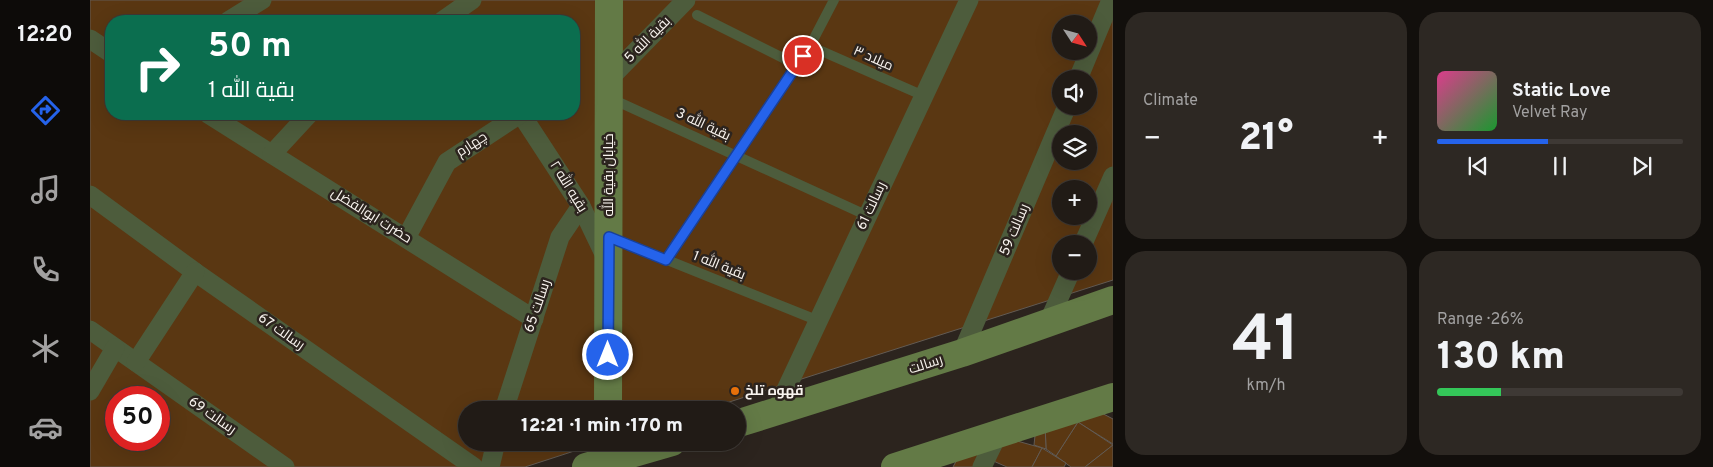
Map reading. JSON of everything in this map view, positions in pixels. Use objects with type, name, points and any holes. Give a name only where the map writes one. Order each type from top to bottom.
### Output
[{"type":"main road","name":"خیابان بقیة الله","points":[[608,401],[610,0]]},
{"type":"main road","name":"رسالت","points":[[746,421],[962,353],[1113,300]]},
{"type":"main road","points":[[895,467],[1113,397]]},
{"type":"main road","points":[[601,457],[629,451]]},
{"type":"street","points":[[238,15],[262,0]]},
{"type":"street","name":"بقیة الله 5","points":[[609,88],[686,0]]},
{"type":"street","name":"رسالت 61","points":[[775,413],[969,0]]},
{"type":"street","points":[[1082,70],[1112,0]]},
{"type":"street","points":[[452,15],[465,7]]},
{"type":"street","points":[[90,39],[105,49]]},
{"type":"street","name":"رسالت 59","points":[[962,353],[1063,115]]},
{"type":"street","name":"حضرت ابوالفضل","points":[[218,120],[534,319]]},
{"type":"street","points":[[272,154],[303,120]]},
{"type":"street","name":"چهارم","points":[[406,238],[447,162],[512,120]]},
{"type":"street","name":"بقیه الله ۲","points":[[525,120],[581,206],[608,264]]},
{"type":"street","points":[[1087,235],[1113,176]]},
{"type":"street","name":"رسالت 67","points":[[90,195],[195,272],[474,467]]},
{"type":"street","name":"رسالت 65","points":[[507,401],[560,237],[581,206]]},
{"type":"street","points":[[136,362],[195,272]]},
{"type":"street","points":[[1048,323],[1067,280]]},
{"type":"street","name":"رسالت 69","points":[[90,330],[285,467]]},
{"type":"street","points":[[90,391],[115,348]]},
{"type":"street","points":[[982,467],[998,434]]},
{"type":"street","points":[[490,467],[494,451]]},
{"type":"lane","points":[[666,260],[810,46],[834,0]]},
{"type":"lane","points":[[697,16],[797,65]]},
{"type":"lane","name":"میلاد ۳","points":[[810,46],[924,96]]},
{"type":"lane","name":"بقیة الله 3","points":[[609,88],[736,155],[868,216]]},
{"type":"lane","name":"بقیة الله 1","points":[[609,237],[819,321]]},
{"type":"building","points":[[90,0],[1113,0],[1113,280],[732,401],[458,401],[458,451],[574,451],[525,467],[90,467]]},
{"type":"building","points":[[1092,408],[1113,419],[1113,444],[1068,416]]},
{"type":"building","points":[[1078,422],[1113,445],[1085,467],[1071,467],[1056,456]]},
{"type":"building","points":[[1078,422],[1056,456],[1046,449],[1045,423]]},
{"type":"building","points":[[1045,423],[1046,449],[1034,445],[1036,426]]},
{"type":"building","points":[[1003,437],[1042,448],[1032,467],[1007,467],[982,456]]},
{"type":"building","points":[[989,441],[977,467],[953,467],[962,450]]},
{"type":"building","points":[[1113,445],[1113,467],[1085,467]]},
{"type":"building","points":[[1042,448],[1066,463],[1064,467],[1032,467]]},
{"type":"place","name":"قهوه تلخ","points":[[735,391]]},
{"type":"route","points":[[608,355],[609,237],[666,260],[803,56]]}]
